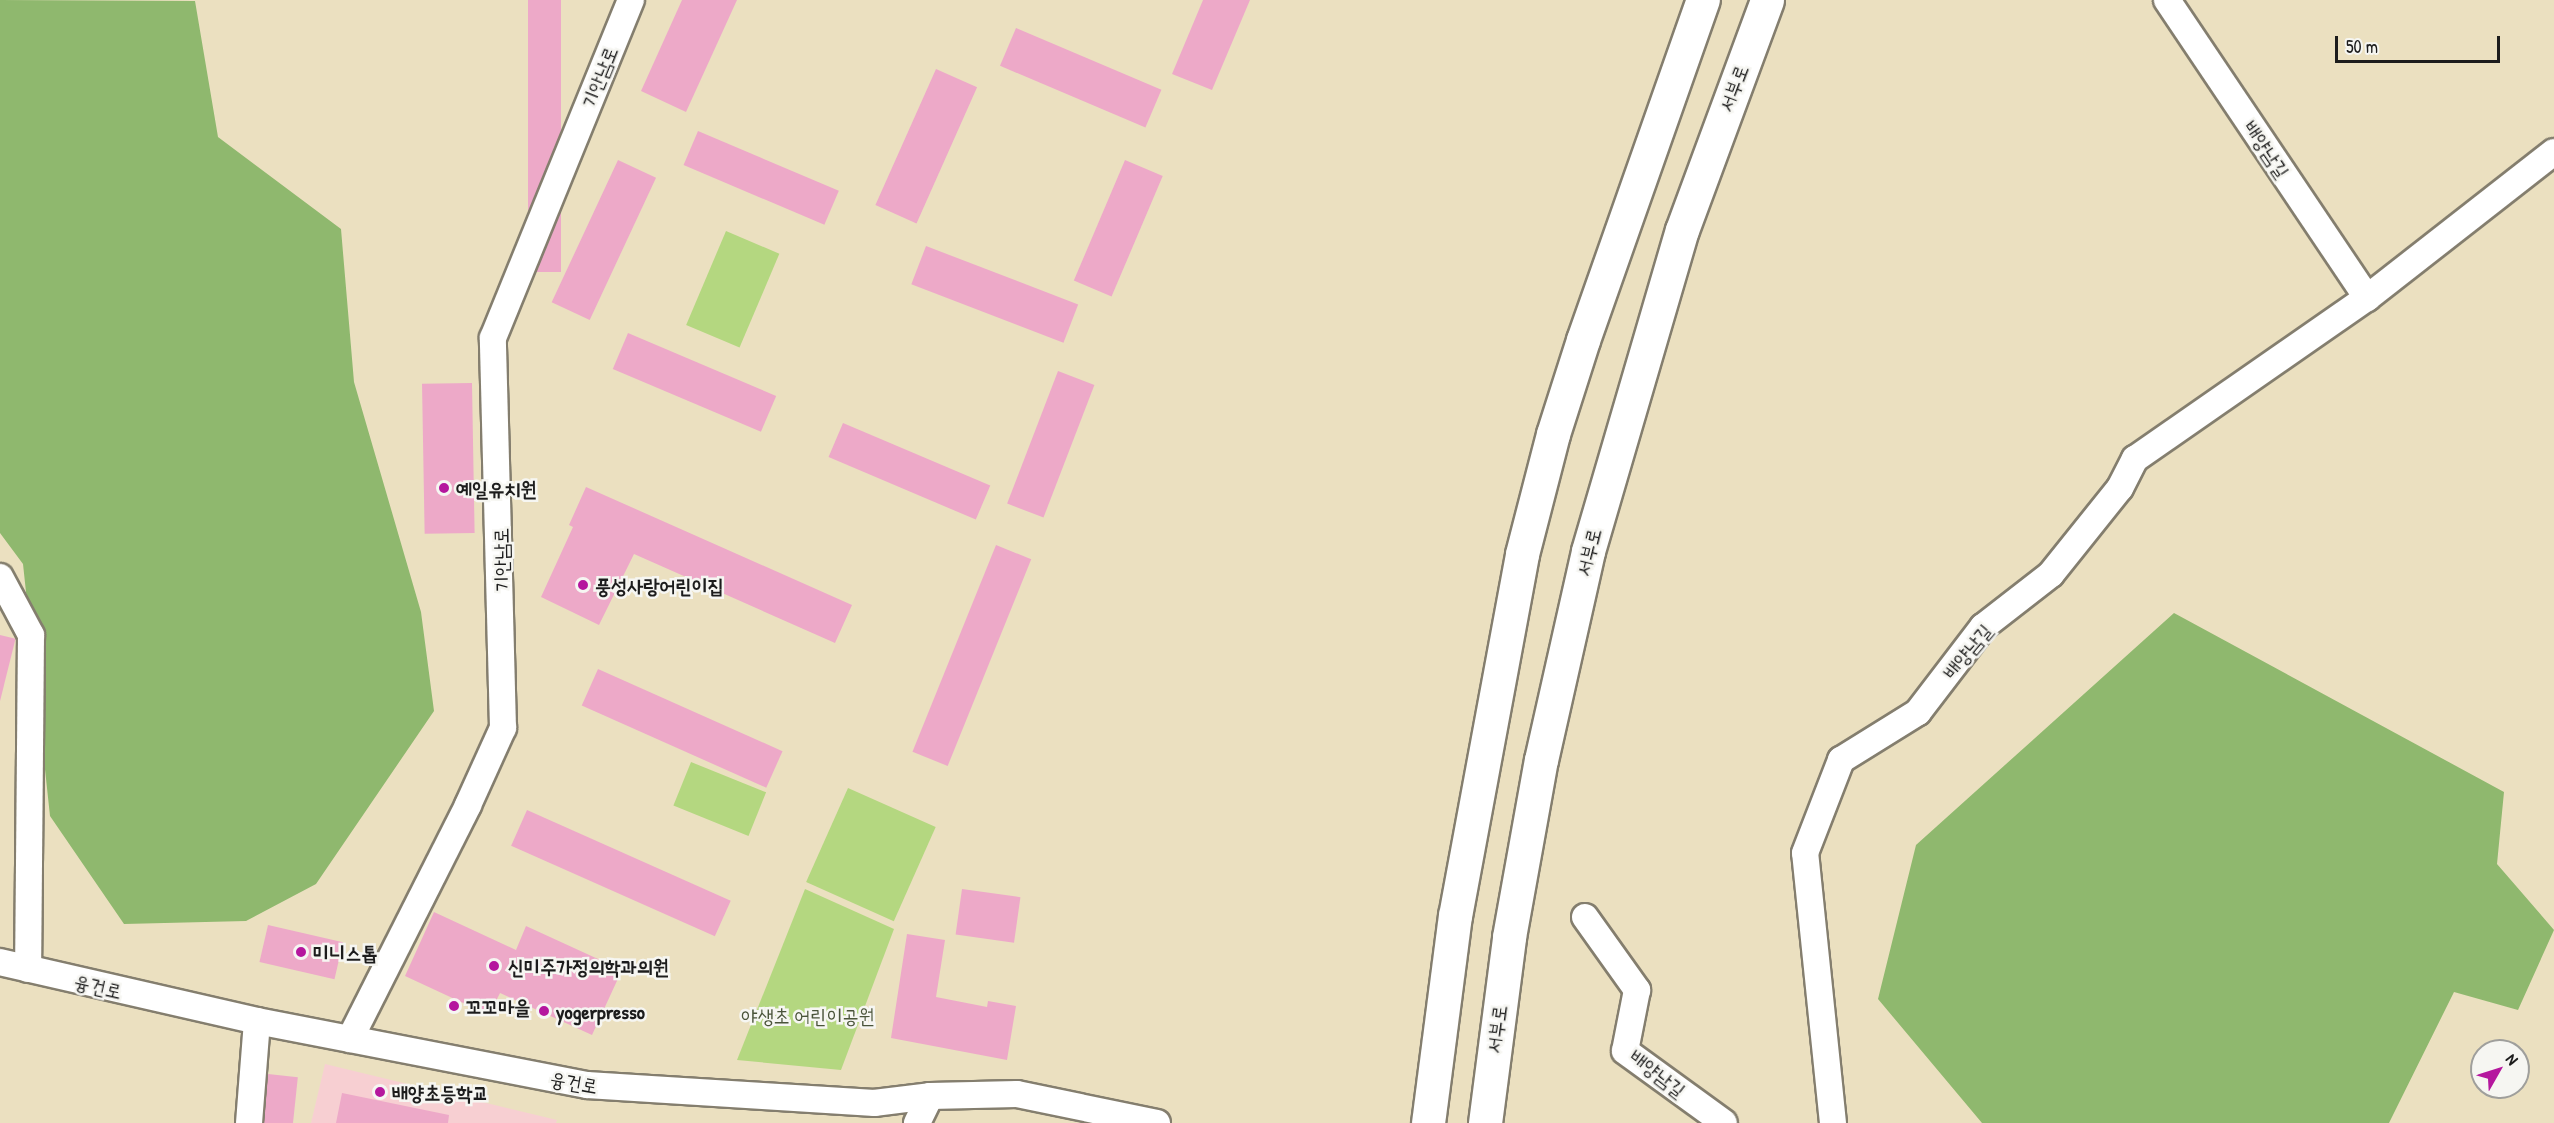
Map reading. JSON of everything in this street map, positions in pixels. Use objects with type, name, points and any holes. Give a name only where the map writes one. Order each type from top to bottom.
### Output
[{"type":"main road","points":[[1428,1123],[1455,916],[1522,554],[1580,350],[1703,0]]},
{"type":"main road","name":"서부로","points":[[1485,1123],[1509,937],[1541,760],[1588,551],[1646,342],[1682,230],[1767,0]]},
{"type":"street","name":"기안남로","points":[[350,1039],[468,806],[503,728],[500,484],[493,338],[631,0]]},
{"type":"street","name":"배양남길","points":[[2167,0],[2367,298]]},
{"type":"street","name":"배양남길","points":[[1833,1123],[1805,853],[1841,760],[1918,712],[1983,627],[2051,574],[2120,488],[2135,459],[2367,298],[2554,152]]},
{"type":"street","points":[[0,577],[31,635],[28,969]]},
{"type":"street","name":"배양남길","points":[[1585,917],[1637,990],[1625,1051],[1724,1123]]},
{"type":"street","name":"융건로","points":[[0,962],[257,1021],[597,1086],[874,1103],[930,1096],[1017,1094],[1156,1123]]},
{"type":"street","points":[[249,1123],[257,1021]]},
{"type":"street","points":[[917,1123],[930,1096]]},
{"type":"shaded area","name":"배양초등학교","points":[[325,1064],[557,1120],[556,1123],[311,1123]]},
{"type":"green space","points":[[0,0],[195,1],[218,137],[341,229],[354,382],[421,612],[434,711],[316,884],[246,921],[124,924],[50,816],[23,564],[0,533]]},
{"type":"green space","points":[[726,231],[779,254],[740,348],[686,325]]},
{"type":"green space","points":[[2174,613],[2504,792],[2497,864],[2554,930],[2518,1010],[2454,992],[2389,1123],[1982,1123],[1878,999],[1916,845]]},
{"type":"green space","points":[[691,762],[766,792],[748,836],[673,806]]},
{"type":"green space","points":[[848,788],[936,827],[894,921],[806,882]]},
{"type":"green space","name":"야생초 어린이공원","points":[[805,889],[894,929],[841,1070],[737,1060]]},
{"type":"building","points":[[528,0],[561,0],[561,272],[528,272]]},
{"type":"building","points":[[682,0],[737,0],[686,112],[641,91]]},
{"type":"building","points":[[1203,0],[1250,0],[1212,90],[1172,74]]},
{"type":"building","points":[[1016,28],[1161,90],[1145,127],[1000,66]]},
{"type":"building","points":[[936,69],[977,87],[917,223],[875,205]]},
{"type":"building","points":[[698,131],[839,191],[824,225],[684,165]]},
{"type":"building","points":[[618,160],[656,178],[590,320],[552,302]]},
{"type":"building","points":[[1125,160],[1163,176],[1112,297],[1074,281]]},
{"type":"building","points":[[926,246],[1078,304],[1063,343],[911,284]]},
{"type":"building","points":[[628,333],[776,396],[761,432],[613,369]]},
{"type":"building","points":[[1058,371],[1094,385],[1044,518],[1007,504]]},
{"type":"building","points":[[472,383],[475,533],[425,534],[422,384]]},
{"type":"building","points":[[843,423],[990,486],[976,520],[829,457]]},
{"type":"building","points":[[586,487],[852,605],[835,643],[634,554],[599,625],[541,597],[573,527],[569,525]]},
{"type":"building","points":[[996,545],[1031,559],[948,766],[912,752]]},
{"type":"building","points":[[0,635],[16,639],[0,701]]},
{"type":"building","points":[[598,669],[783,751],[766,788],[582,706]]},
{"type":"building","points":[[527,810],[731,901],[715,936],[511,846]]},
{"type":"building","points":[[962,889],[1020,897],[1014,943],[956,935]]},
{"type":"building","points":[[434,912],[516,950],[526,926],[622,970],[592,1035],[500,993],[489,1015],[405,976]]},
{"type":"building","name":"미니스톱","points":[[268,925],[343,942],[334,979],[259,962]]},
{"type":"building","points":[[907,934],[945,940],[936,997],[987,1007],[988,1001],[1016,1006],[1007,1060],[891,1038]]},
{"type":"building","points":[[268,1074],[298,1077],[293,1123],[263,1123]]},
{"type":"building","name":"배양초등학교","points":[[342,1093],[449,1115],[448,1123],[336,1123]]},
{"type":"place","name":"예일유치원","points":[[444,488]]},
{"type":"place","name":"풍성사랑어린이집","points":[[583,585]]},
{"type":"place","name":"미니스톱","points":[[301,952]]},
{"type":"place","name":"신미주가정의학과의원","points":[[494,966]]},
{"type":"place","name":"꼬꼬마을","points":[[454,1006]]},
{"type":"place","name":"yogerpresso","points":[[544,1011]]},
{"type":"place","name":"배양초등학교","points":[[380,1092]]}]
